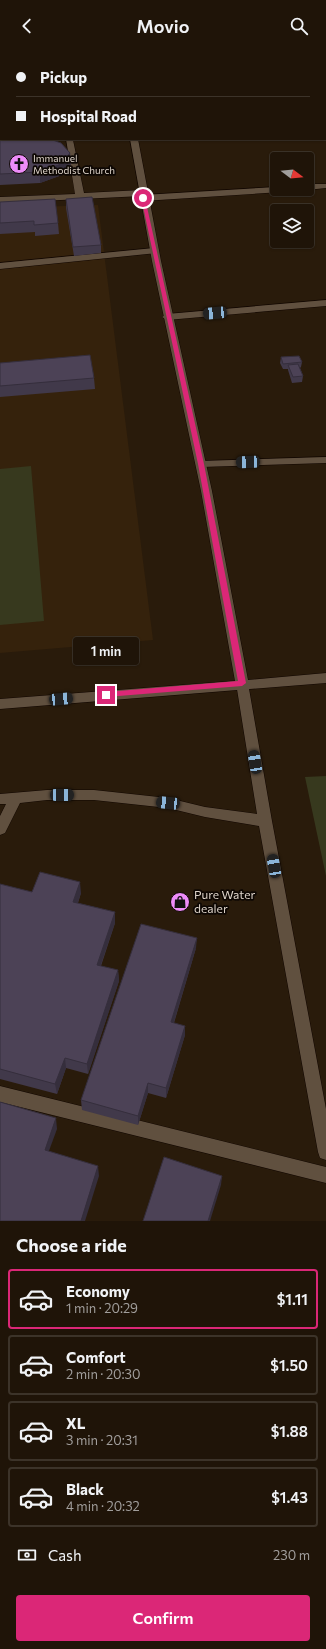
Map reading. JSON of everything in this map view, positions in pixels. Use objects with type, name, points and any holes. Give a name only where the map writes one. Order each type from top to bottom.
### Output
[{"type":"street","points":[[69,140],[80,196]]},
{"type":"street","points":[[134,140],[142,196],[167,317],[201,464],[326,1152]]},
{"type":"street","points":[[314,187],[326,186]]},
{"type":"street","points":[[0,200],[80,196],[142,196],[270,190]]},
{"type":"street","points":[[0,266],[154,252]]},
{"type":"street","points":[[167,317],[326,303]]},
{"type":"street","points":[[201,464],[326,460]]},
{"type":"street","points":[[0,704],[242,683],[326,678]]},
{"type":"street","points":[[0,799],[94,795],[168,803],[205,812],[265,821]]},
{"type":"street","points":[[0,829],[16,798]]},
{"type":"street","points":[[0,1094],[326,1174]]},
{"type":"shaded area","points":[[98,205],[153,640],[0,653],[0,208]]},
{"type":"green space","points":[[31,466],[44,621],[0,625],[0,469]]},
{"type":"green space","points":[[326,776],[326,876],[305,777]]},
{"type":"building","points":[[0,140],[53,140],[61,143],[70,153],[61,164],[40,172],[0,174]]},
{"type":"building","points":[[92,197],[101,245],[73,247],[66,199]]},
{"type":"building","points":[[55,199],[58,223],[34,225],[34,221],[0,223],[0,202]]},
{"type":"building","points":[[90,355],[94,378],[0,386],[0,363]]},
{"type":"building","points":[[299,356],[302,362],[283,364],[281,357]]},
{"type":"building","points":[[298,364],[303,376],[293,377],[288,365]]},
{"type":"building","points":[[40,872],[80,882],[73,902],[115,912],[97,965],[118,970],[87,1064],[65,1058],[55,1084],[0,1069],[0,884],[32,892]]},
{"type":"building","points":[[141,924],[197,938],[171,1022],[185,1026],[166,1088],[148,1083],[138,1116],[81,1100]]},
{"type":"building","points":[[0,1102],[56,1118],[45,1150],[98,1166],[81,1221],[0,1221]]},
{"type":"building","points":[[164,1157],[222,1176],[208,1221],[143,1221]]},
{"type":"place","name":"Immanuel Methodist Church","points":[[19,164]]},
{"type":"place","name":"Pure Water dealer","points":[[180,902]]},
{"type":"route","points":[[106,695],[242,683],[201,464],[167,317],[143,198]]}]
